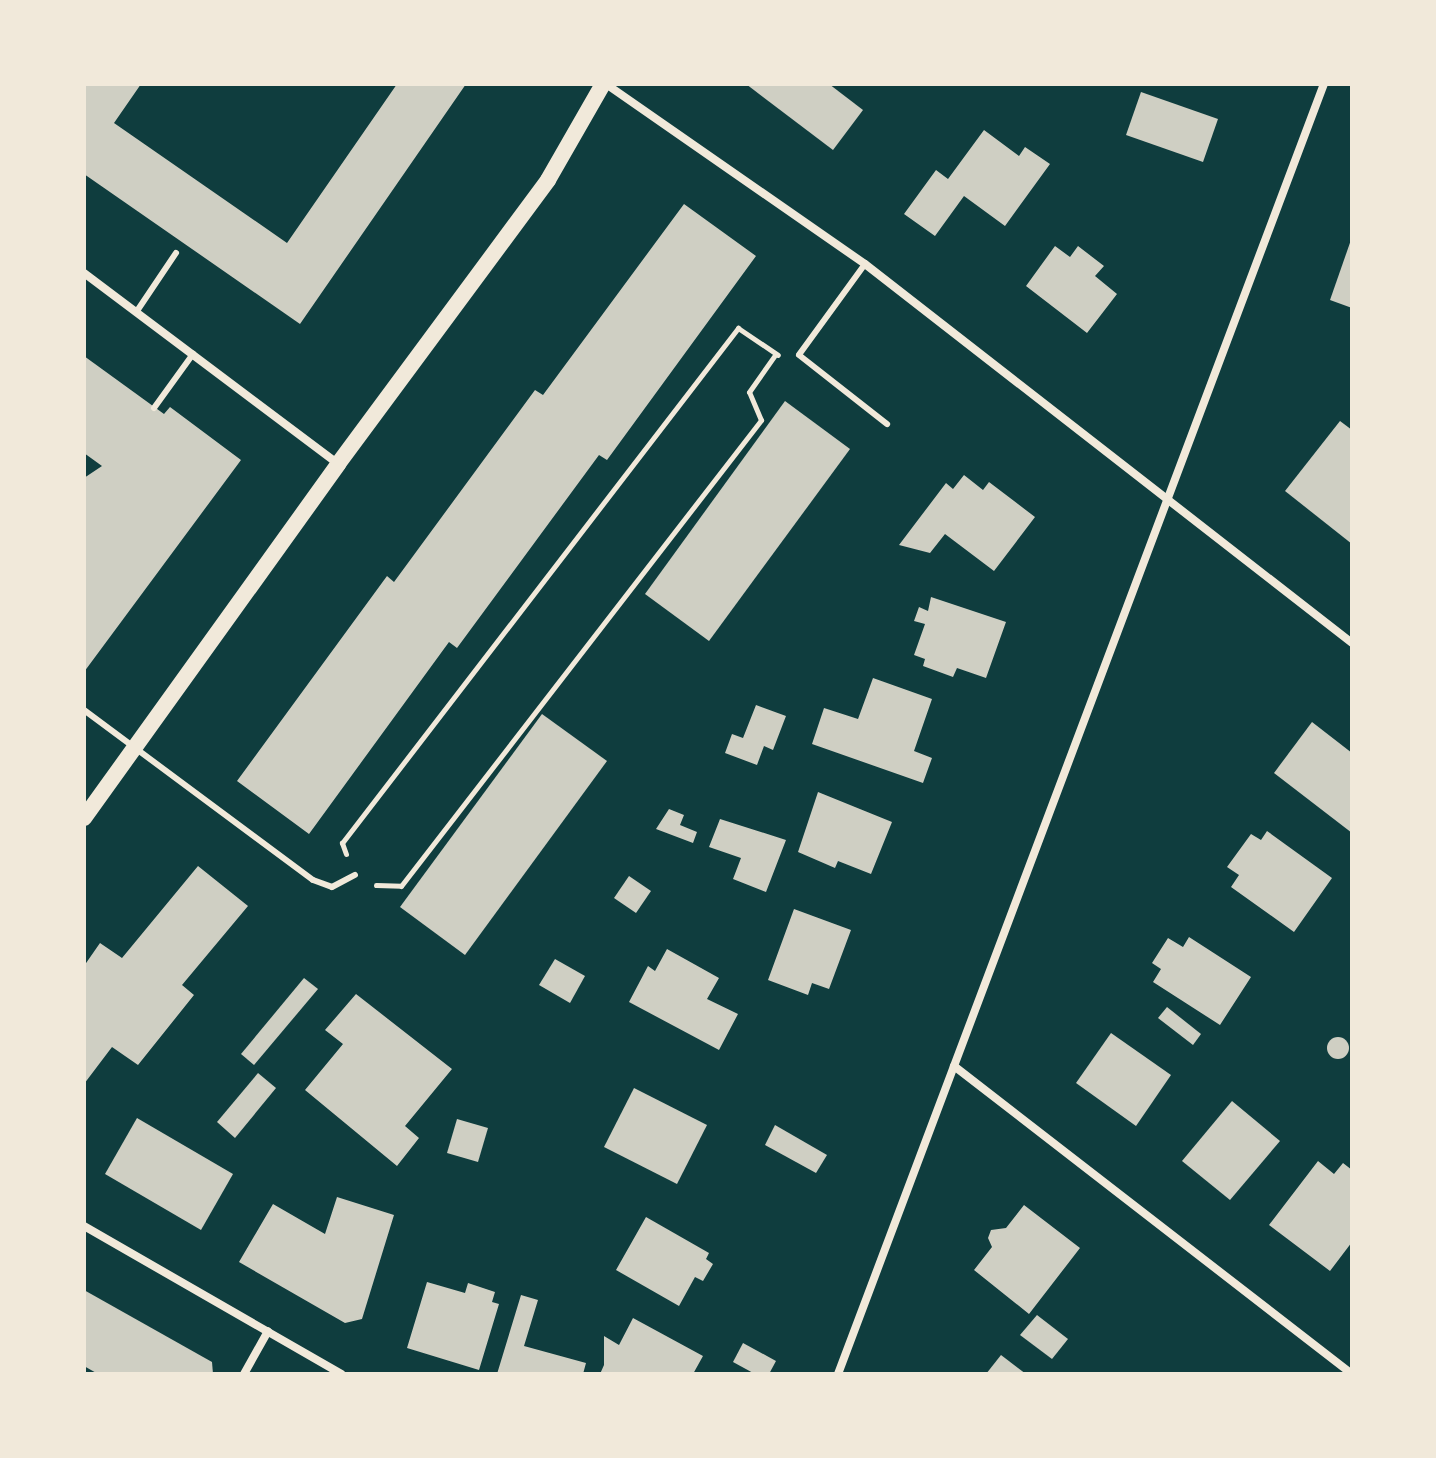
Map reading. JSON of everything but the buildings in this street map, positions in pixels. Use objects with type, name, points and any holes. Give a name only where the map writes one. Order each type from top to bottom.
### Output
[{"type":"main road","points":[[84,818],[338,464],[548,180],[605,84]]},
{"type":"street","points":[[605,84],[865,264],[1352,643]]},
{"type":"street","points":[[838,1374],[1324,84]]},
{"type":"street","points":[[84,273],[338,464]]},
{"type":"street","points":[[954,1066],[1352,1374]]},
{"type":"street","points":[[84,1226],[341,1374]]},
{"type":"street","points":[[244,1374],[268,1331]]},
{"type":"lane","points":[[137,311],[176,253]]},
{"type":"lane","points":[[865,264],[799,355],[887,424]]},
{"type":"lane","points":[[154,408],[193,354]]},
{"type":"lane","points":[[84,710],[313,880],[332,887],[355,875]]},
{"type":"path","points":[[776,355],[749,392],[761,420],[401,886],[373,885],[355,875],[342,843],[738,328],[776,355],[799,355]]}]
